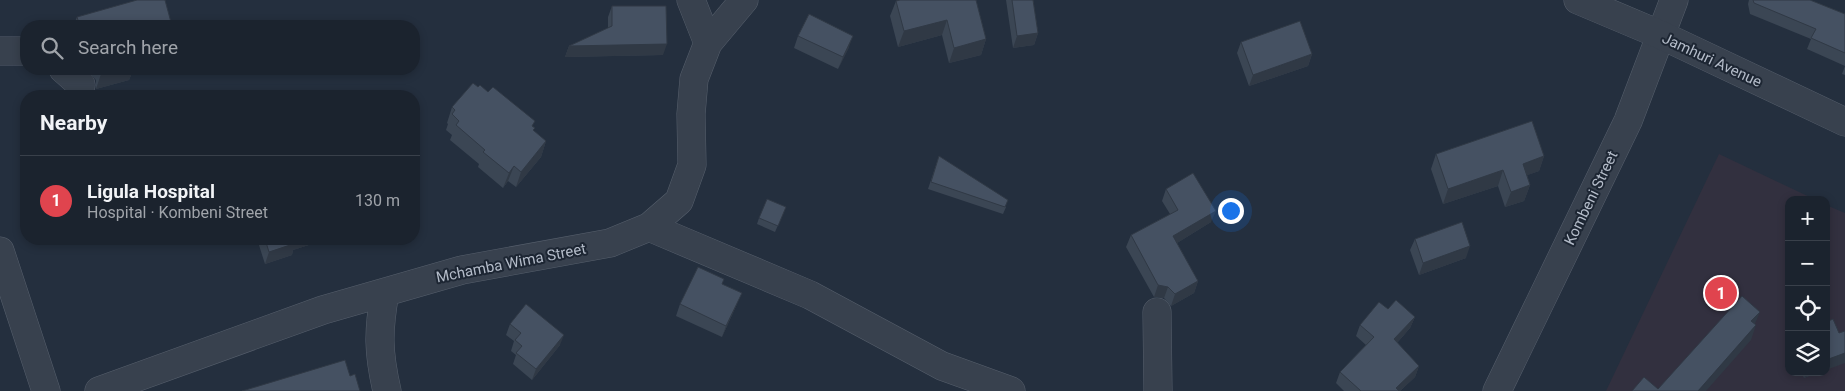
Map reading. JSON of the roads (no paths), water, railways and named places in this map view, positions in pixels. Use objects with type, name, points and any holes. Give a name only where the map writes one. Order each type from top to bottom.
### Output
[{"type":"street","points":[[691,0],[708,43]]},
{"type":"street","name":"Mchamba Wima Street","points":[[99,391],[323,310],[462,270],[610,243],[648,227],[679,201],[692,165],[691,114],[694,79],[708,43],[744,0]]},
{"type":"street","name":"Jamhuri Avenue","points":[[1578,0],[1661,35],[1845,122]]},
{"type":"street","name":"Kombeni Street","points":[[1497,391],[1628,121],[1674,0]]},
{"type":"street","points":[[0,51],[20,51]]},
{"type":"street","points":[[648,227],[810,295],[942,366],[1011,391]]},
{"type":"street","points":[[0,251],[46,391]]},
{"type":"street","points":[[385,292],[379,327],[380,357],[387,391]]},
{"type":"street","points":[[1157,312],[1158,391]]},
{"type":"place","name":"Ligula Hospital","points":[[1721,293]]}]
